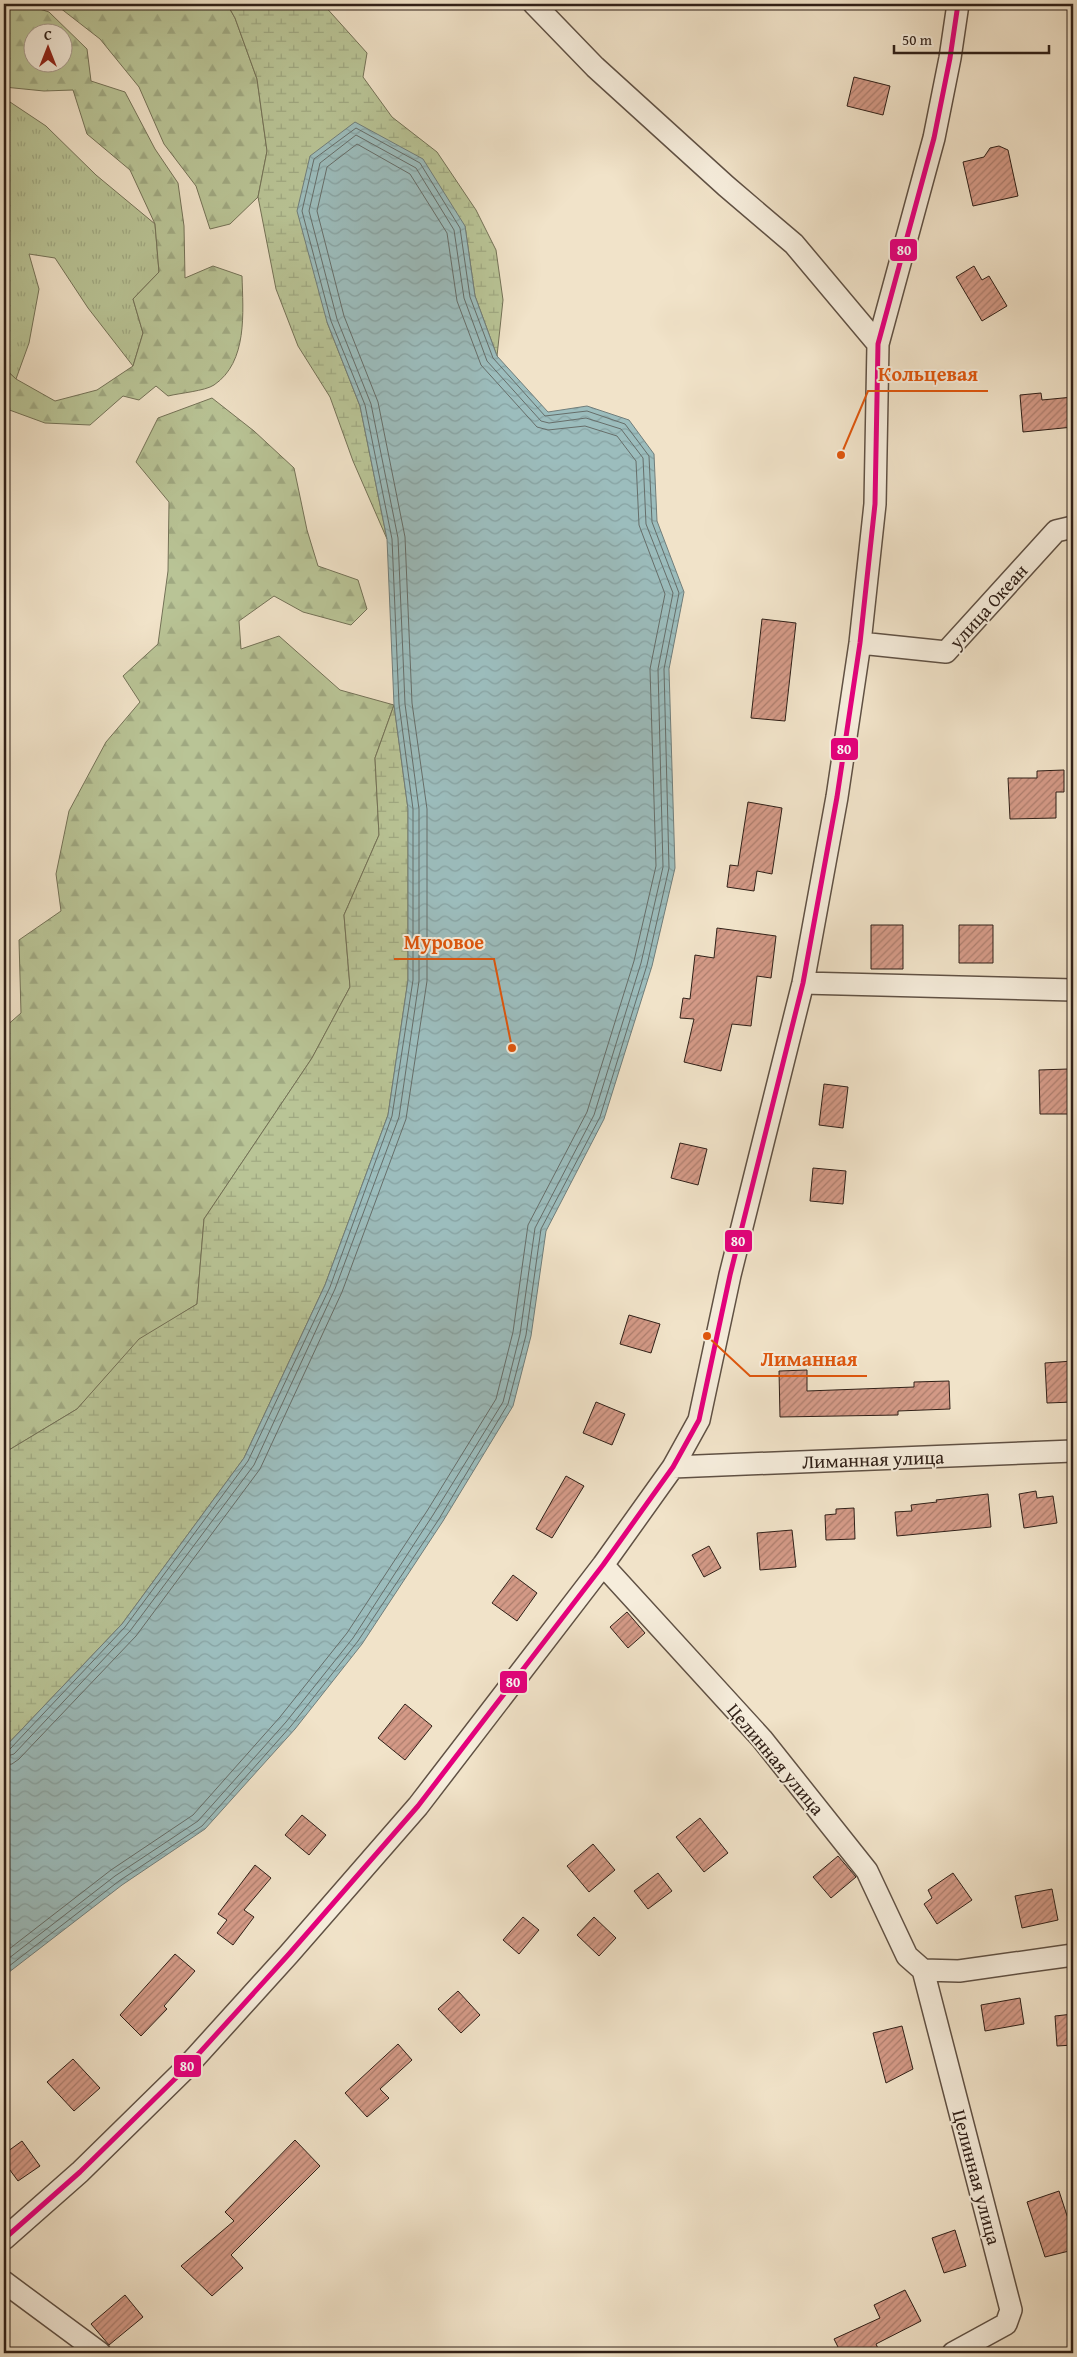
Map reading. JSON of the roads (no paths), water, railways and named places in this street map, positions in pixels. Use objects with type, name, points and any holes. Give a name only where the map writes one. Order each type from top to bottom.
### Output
[{"type":"street","points":[[534,4],[595,68],[726,186],[794,244],[878,344]]},
{"type":"street","points":[[4,2239],[80,2172],[176,2077],[289,1954],[418,1806],[603,1565],[673,1467],[699,1420],[730,1275],[802,983],[836,798],[860,643],[875,504],[878,344],[934,138],[950,58],[958,4]]},
{"type":"street","name":"улица Океан","points":[[860,643],[946,652],[1056,531],[1073,527]]},
{"type":"street","points":[[802,983],[1073,990]]},
{"type":"street","name":"Лиманная улица","points":[[673,1467],[1073,1451]]},
{"type":"street","name":"Целинная улица","points":[[603,1565],[762,1739],[867,1871],[907,1956],[923,1970],[1011,2310],[1006,2324],[952,2353]]},
{"type":"street","points":[[923,1970],[959,1971],[1073,1955]]},
{"type":"street","points":[[4,2282],[100,2353]]},
{"type":"water","points":[[355,122],[423,159],[465,226],[475,296],[497,356],[548,412],[587,406],[629,420],[654,454],[657,521],[684,592],[669,669],[675,868],[652,966],[604,1119],[546,1231],[531,1336],[513,1406],[443,1521],[362,1644],[295,1729],[205,1829],[122,1885],[4,1976],[4,1748],[122,1624],[244,1458],[325,1285],[388,1115],[408,980],[408,809],[394,705],[387,539],[360,406],[327,322],[297,211],[310,156]]},
{"type":"place","name":"Кольцевая","points":[[841,455]]},
{"type":"place","name":"Муровое","points":[[512,1048]]},
{"type":"place","name":"Лиманная","points":[[707,1336]]}]
